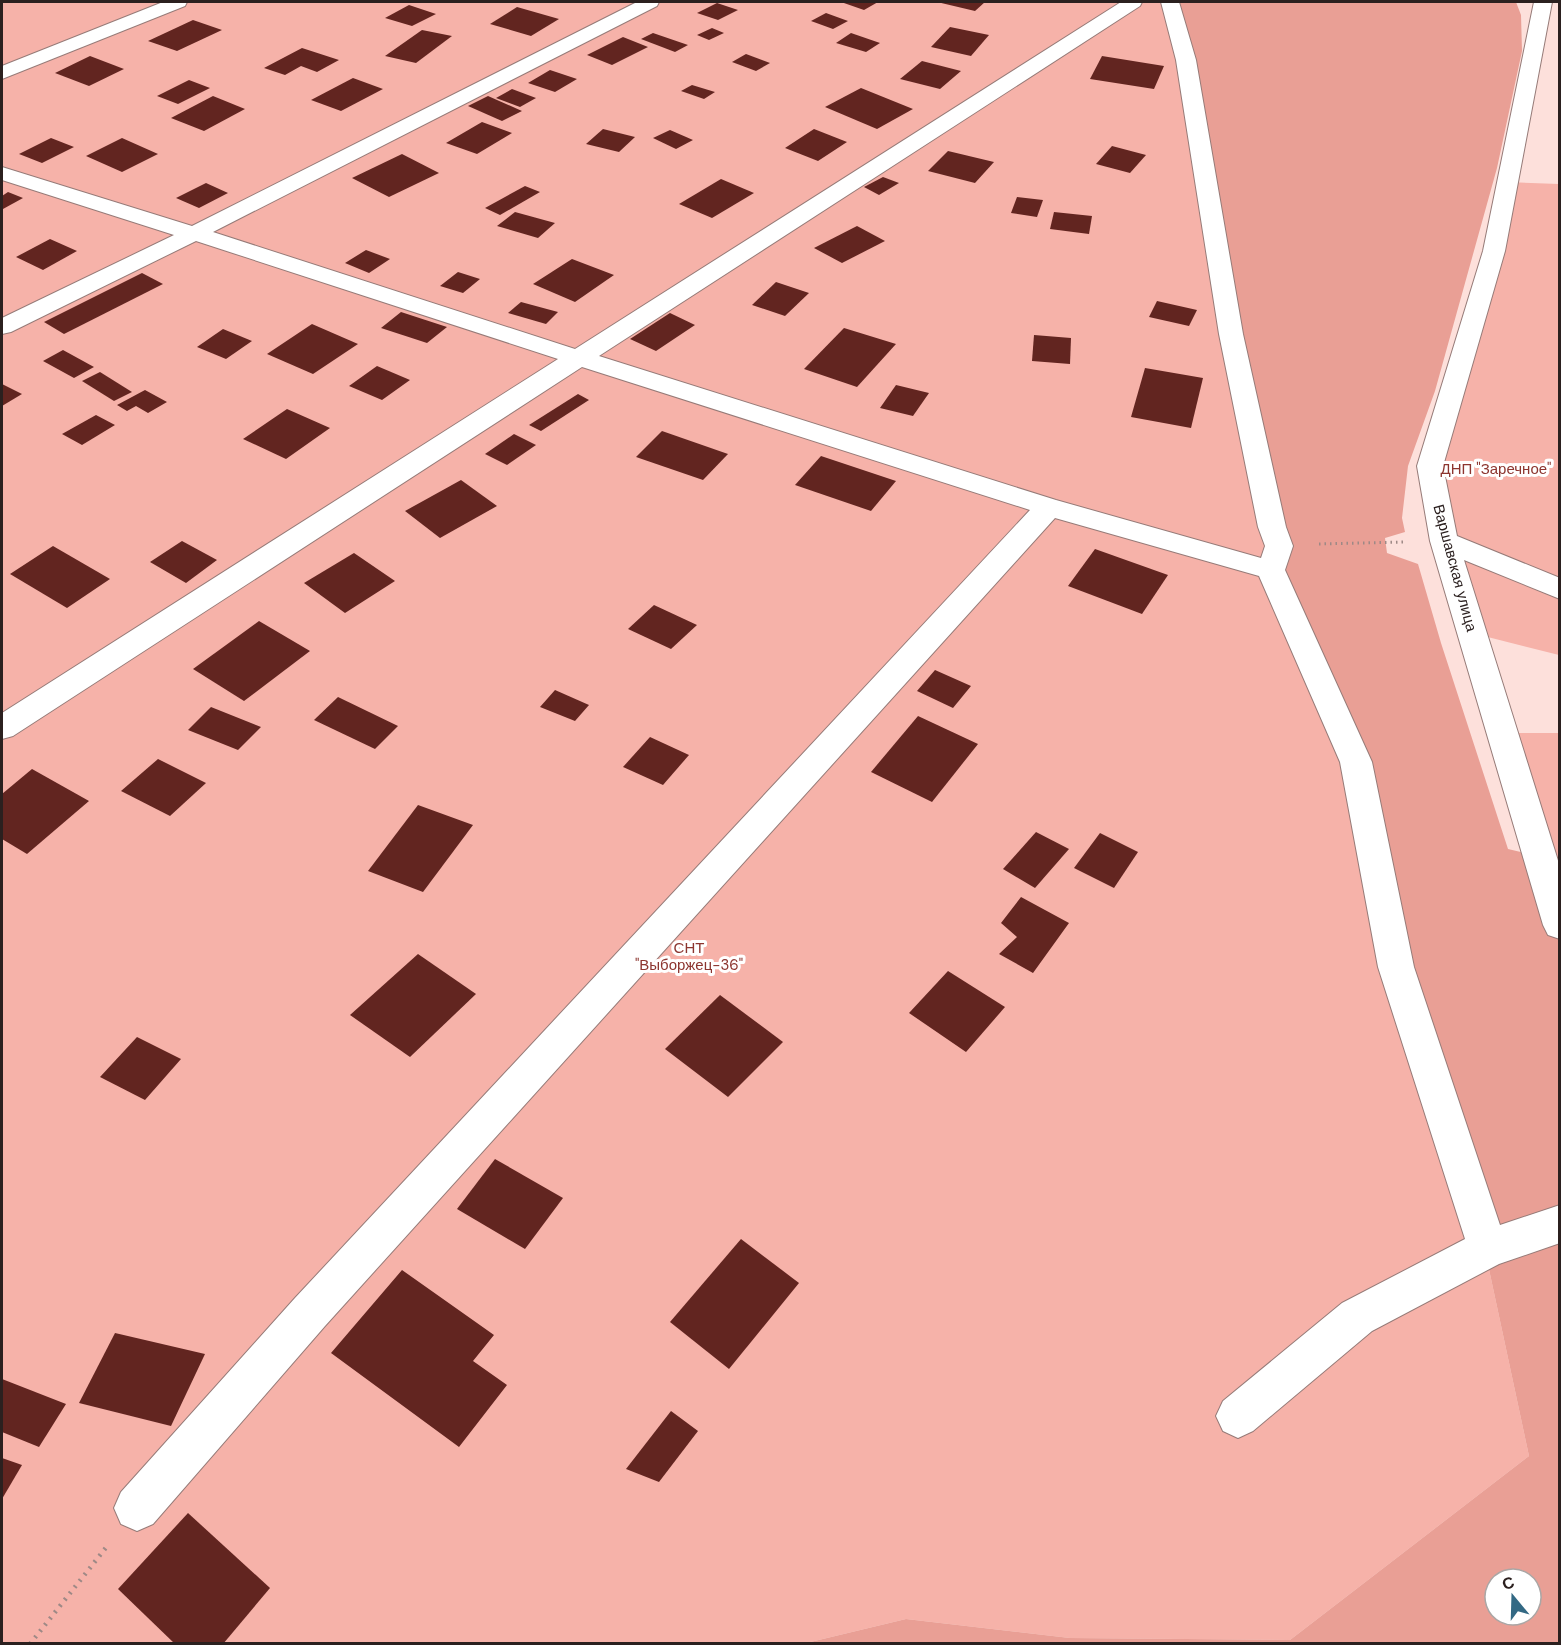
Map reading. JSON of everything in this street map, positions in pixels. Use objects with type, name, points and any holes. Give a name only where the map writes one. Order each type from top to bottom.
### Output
[{"type":"street","points":[[2,73],[178,2]]},
{"type":"street","points":[[2,327],[195,233],[650,2]]},
{"type":"street","points":[[2,728],[575,358],[1133,2]]},
{"type":"street","points":[[1170,2],[1186,60],[1230,334],[1272,527],[1275,558],[1356,762],[1396,967],[1488,1248]]},
{"type":"street","name":"Варшавская улица","points":[[1543,2],[1494,251],[1430,466],[1444,541],[1560,925]]},
{"type":"street","points":[[2,173],[195,233],[575,358],[1048,507],[1275,558]]},
{"type":"street","points":[[137,1508],[310,1312],[1048,507]]},
{"type":"street","points":[[1444,541],[1560,589]]},
{"type":"street","points":[[1238,1416],[1357,1317],[1488,1248],[1560,1224]]},
{"type":"path","points":[[1275,558],[1444,541]]},
{"type":"path","points":[[30,1644],[137,1508]]},
{"type":"green space","name":"СНТ \"Выборжец-36\"","points":[[2,2],[1170,2],[1186,60],[1351,763],[1478,1218],[1529,1456],[1290,1640],[1070,1638],[906,1619],[802,1644],[2,1644]]},
{"type":"green space","name":"ДНП \"Заречное\"","points":[[1508,182],[1559,184],[1559,655],[1472,633],[1430,466]]},
{"type":"green space","points":[[1502,733],[1559,733],[1559,925]]},
{"type":"shaded area","points":[[1170,2],[1516,2],[1521,15],[1522,51],[1497,168],[1435,391],[1408,466],[1402,518],[1405,532],[1385,538],[1387,553],[1418,564],[1441,643],[1508,849],[1559,861],[1559,1643],[802,1644],[906,1619],[1070,1638],[1290,1640],[1529,1456],[1478,1218],[1351,763],[1276,555],[1186,60]]},
{"type":"building","points":[[841,2],[878,2],[864,10]]},
{"type":"building","points":[[937,2],[985,2],[975,11]]},
{"type":"building","points":[[717,3],[738,10],[718,20],[697,13]]},
{"type":"building","points":[[409,5],[436,14],[412,26],[385,18]]},
{"type":"building","points":[[517,7],[559,19],[531,36],[490,24]]},
{"type":"building","points":[[826,13],[848,21],[833,29],[811,21]]},
{"type":"building","points":[[193,20],[222,30],[177,51],[148,41]]},
{"type":"building","points":[[950,27],[989,35],[971,56],[931,47]]},
{"type":"building","points":[[712,28],[724,33],[709,40],[697,35]]},
{"type":"building","points":[[422,30],[452,36],[416,63],[385,56]]},
{"type":"building","points":[[653,33],[688,45],[675,52],[641,39]]},
{"type":"building","points":[[851,33],[880,43],[866,52],[836,43]]},
{"type":"building","points":[[623,37],[648,47],[612,65],[587,55]]},
{"type":"building","points":[[302,48],[339,60],[317,72],[301,66],[285,75],[264,68]]},
{"type":"building","points":[[746,54],[770,63],[756,71],[732,62]]},
{"type":"building","points":[[90,56],[124,69],[89,86],[55,73]]},
{"type":"building","points":[[1102,56],[1164,66],[1154,89],[1090,79]]},
{"type":"building","points":[[922,61],[961,71],[940,89],[900,79]]},
{"type":"building","points":[[550,70],[577,79],[555,92],[528,83]]},
{"type":"building","points":[[353,78],[383,89],[341,111],[311,100]]},
{"type":"building","points":[[189,80],[210,88],[178,104],[157,96]]},
{"type":"building","points":[[692,85],[715,92],[704,99],[681,91]]},
{"type":"building","points":[[861,88],[913,109],[877,129],[825,107]]},
{"type":"building","points":[[512,89],[536,98],[520,107],[496,98]]},
{"type":"building","points":[[213,96],[245,109],[204,131],[171,118]]},
{"type":"building","points":[[488,96],[522,111],[502,121],[468,106]]},
{"type":"building","points":[[482,122],[512,133],[477,154],[446,143]]},
{"type":"building","points":[[603,129],[635,137],[619,152],[586,144]]},
{"type":"building","points":[[814,129],[847,142],[818,161],[785,148]]},
{"type":"building","points":[[670,130],[693,140],[676,149],[653,138]]},
{"type":"building","points":[[51,138],[74,147],[42,163],[19,154]]},
{"type":"building","points":[[122,138],[158,154],[122,172],[86,156]]},
{"type":"building","points":[[1112,146],[1146,155],[1130,173],[1096,164]]},
{"type":"building","points":[[948,151],[994,162],[975,183],[928,171]]},
{"type":"building","points":[[402,154],[439,173],[389,197],[352,178]]},
{"type":"building","points":[[883,177],[899,183],[879,195],[864,187]]},
{"type":"building","points":[[721,179],[754,193],[712,218],[679,204]]},
{"type":"building","points":[[206,183],[228,193],[199,208],[176,198]]},
{"type":"building","points":[[525,186],[540,192],[500,215],[485,208]]},
{"type":"building","points":[[8,192],[23,198],[3,209],[2,196]]},
{"type":"building","points":[[1017,197],[1043,200],[1037,217],[1011,213]]},
{"type":"building","points":[[515,212],[555,223],[538,238],[497,226]]},
{"type":"building","points":[[1054,212],[1092,216],[1089,234],[1050,229]]},
{"type":"building","points":[[857,226],[885,241],[842,263],[814,248]]},
{"type":"building","points":[[50,239],[77,251],[43,270],[16,257]]},
{"type":"building","points":[[366,250],[390,259],[369,273],[345,263]]},
{"type":"building","points":[[572,259],[614,275],[575,302],[533,284]]},
{"type":"building","points":[[458,272],[480,279],[463,293],[440,286]]},
{"type":"building","points":[[142,273],[163,284],[64,334],[44,322]]},
{"type":"building","points":[[776,282],[809,293],[785,316],[752,305]]},
{"type":"building","points":[[1157,301],[1197,310],[1189,326],[1149,317]]},
{"type":"building","points":[[521,302],[558,312],[546,324],[508,313]]},
{"type":"building","points":[[401,312],[447,327],[427,343],[381,328]]},
{"type":"building","points":[[670,313],[695,325],[656,351],[630,339]]},
{"type":"building","points":[[312,324],[358,344],[313,374],[267,354]]},
{"type":"building","points":[[844,328],[896,344],[857,387],[804,369]]},
{"type":"building","points":[[223,329],[252,341],[226,359],[197,347]]},
{"type":"building","points":[[1034,335],[1071,338],[1070,364],[1032,361]]},
{"type":"building","points":[[63,350],[94,367],[74,378],[43,361]]},
{"type":"building","points":[[377,366],[410,380],[382,400],[349,386]]},
{"type":"building","points":[[1145,368],[1203,378],[1191,428],[1131,417]]},
{"type":"building","points":[[100,372],[132,392],[114,401],[82,381]]},
{"type":"building","points":[[2,384],[22,394],[2,406]]},
{"type":"building","points":[[896,385],[929,393],[913,416],[880,408]]},
{"type":"building","points":[[145,390],[167,402],[148,413],[136,406],[127,411],[117,405]]},
{"type":"building","points":[[578,394],[589,400],[541,431],[529,425]]},
{"type":"building","points":[[287,409],[330,428],[286,459],[243,439]]},
{"type":"building","points":[[96,415],[115,425],[82,445],[62,434]]},
{"type":"building","points":[[662,431],[728,454],[703,480],[636,457]]},
{"type":"building","points":[[514,434],[536,445],[507,465],[485,454]]},
{"type":"building","points":[[821,456],[896,481],[871,511],[795,485]]},
{"type":"building","points":[[461,480],[497,506],[440,538],[405,511]]},
{"type":"building","points":[[182,541],[217,560],[186,583],[150,562]]},
{"type":"building","points":[[53,546],[110,579],[67,608],[10,574]]},
{"type":"building","points":[[1095,549],[1168,575],[1142,614],[1068,586]]},
{"type":"building","points":[[354,553],[395,581],[345,613],[304,583]]},
{"type":"building","points":[[654,605],[697,625],[671,649],[628,629]]},
{"type":"building","points":[[259,621],[310,651],[244,701],[193,669]]},
{"type":"building","points":[[935,670],[971,686],[953,708],[917,691]]},
{"type":"building","points":[[555,690],[589,705],[575,721],[540,707]]},
{"type":"building","points":[[338,697],[398,726],[375,749],[314,720]]},
{"type":"building","points":[[211,707],[261,727],[238,750],[188,730]]},
{"type":"building","points":[[918,716],[978,744],[932,802],[871,772]]},
{"type":"building","points":[[650,737],[689,755],[663,785],[623,767]]},
{"type":"building","points":[[158,759],[206,783],[170,816],[121,791]]},
{"type":"building","points":[[32,769],[89,801],[27,854],[2,839],[2,794]]},
{"type":"building","points":[[418,805],[473,825],[423,892],[368,871]]},
{"type":"building","points":[[1036,832],[1069,849],[1035,888],[1003,869]]},
{"type":"building","points":[[1100,833],[1138,852],[1114,888],[1074,868]]},
{"type":"building","points":[[1021,897],[1069,923],[1033,973],[999,954],[1017,937],[1001,923]]},
{"type":"building","points":[[418,954],[476,994],[410,1057],[350,1015]]},
{"type":"building","points":[[948,971],[1005,1007],[966,1052],[909,1013]]},
{"type":"building","points":[[720,995],[783,1042],[728,1097],[665,1049]]},
{"type":"building","points":[[137,1037],[181,1059],[145,1100],[100,1077]]},
{"type":"building","points":[[495,1159],[563,1198],[525,1249],[457,1209]]},
{"type":"building","points":[[741,1239],[799,1283],[729,1369],[670,1322]]},
{"type":"building","points":[[402,1270],[494,1335],[473,1361],[507,1385],[459,1447],[331,1353]]},
{"type":"building","points":[[115,1333],[205,1354],[171,1426],[79,1403]]},
{"type":"building","points":[[2,1379],[66,1404],[39,1447],[2,1432]]},
{"type":"building","points":[[671,1411],[698,1431],[659,1482],[626,1469]]},
{"type":"building","points":[[2,1458],[22,1465],[2,1499]]},
{"type":"building","points":[[188,1513],[270,1588],[223,1644],[175,1644],[118,1589]]}]
